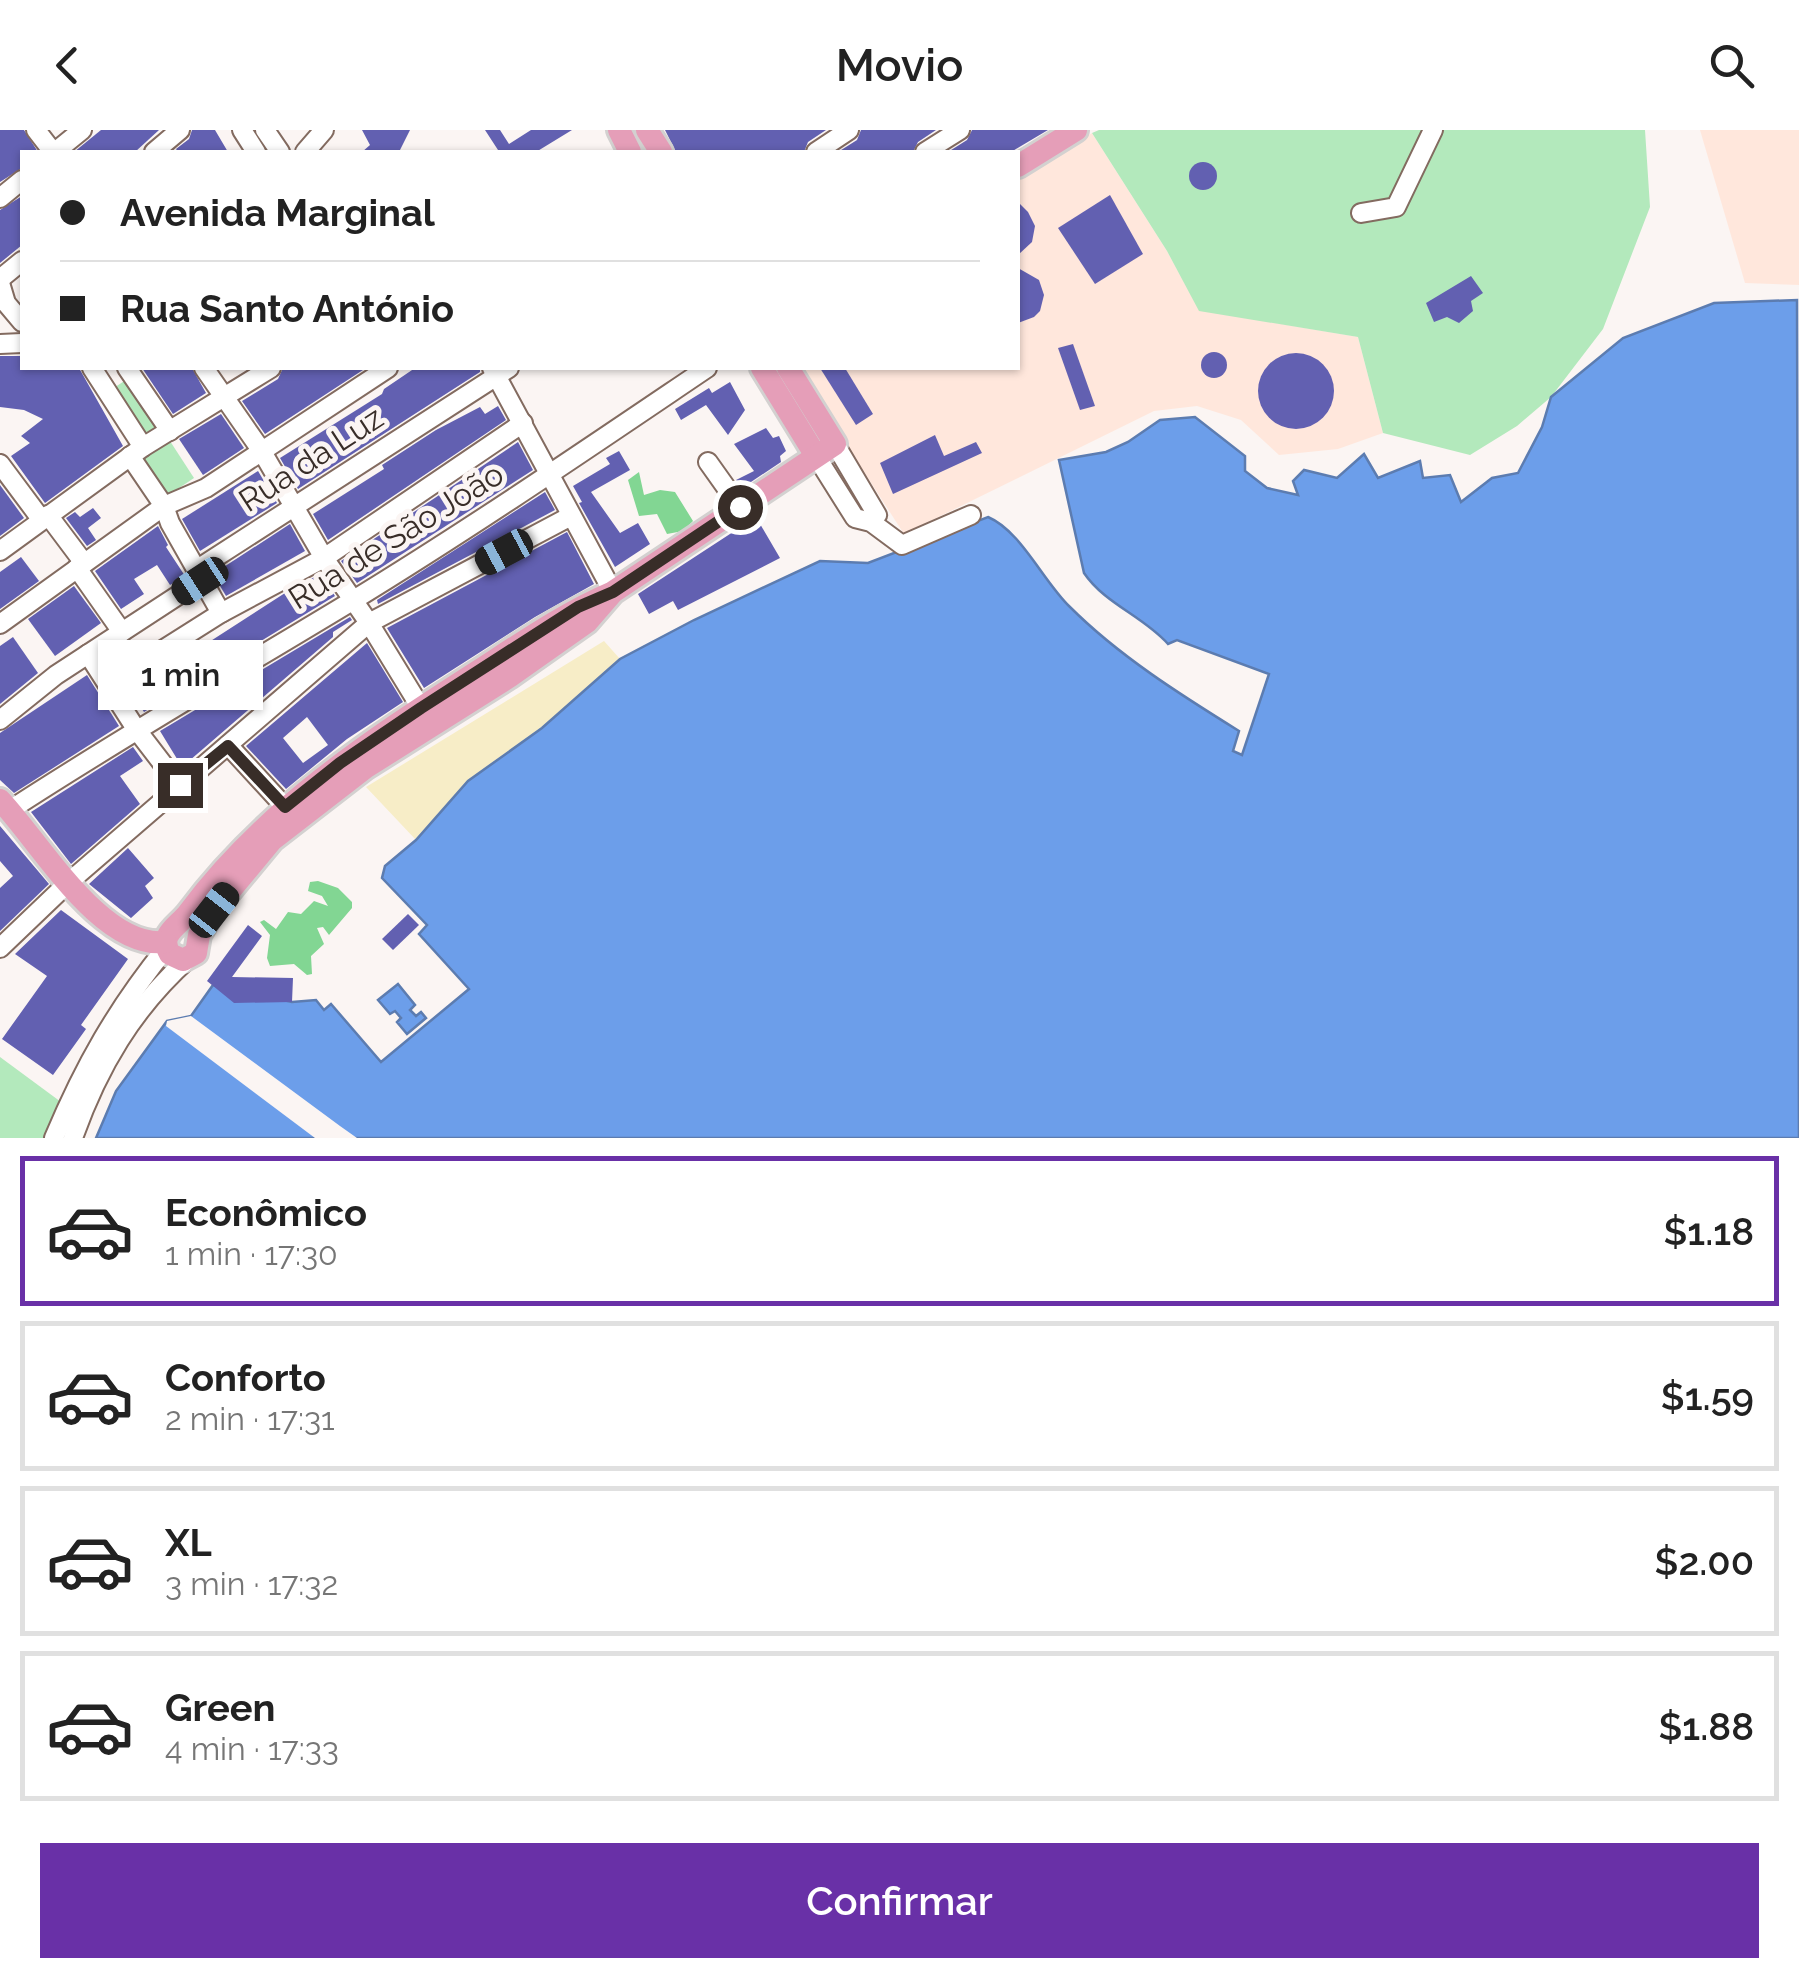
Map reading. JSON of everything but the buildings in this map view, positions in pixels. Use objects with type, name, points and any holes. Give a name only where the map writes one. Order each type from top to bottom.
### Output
[{"type":"main road","points":[[1020,164],[1045,138],[1076,130]]},
{"type":"main road","points":[[764,370],[825,450]]},
{"type":"main road","points":[[789,370],[825,450]]},
{"type":"main road","points":[[177,938],[220,870],[285,807],[340,763],[578,607],[613,592],[825,450]]},
{"type":"main road","points":[[5,805],[98,914],[148,944],[177,938],[214,910],[272,840],[351,778],[578,628],[613,592]]},
{"type":"main road","points":[[177,938],[198,950],[190,958]]},
{"type":"street","points":[[36,130],[52,150]]},
{"type":"street","points":[[57,150],[82,130]]},
{"type":"street","points":[[156,150],[180,130]]},
{"type":"street","points":[[308,150],[324,130]]},
{"type":"street","points":[[819,150],[850,130]]},
{"type":"street","points":[[927,150],[960,130]]},
{"type":"street","points":[[1361,213],[1396,206],[1433,130]]},
{"type":"street","points":[[0,198],[20,182]]},
{"type":"street","points":[[20,264],[0,281],[6,303],[20,320]]},
{"type":"street","points":[[128,370],[170,431]]},
{"type":"street","points":[[205,370],[261,450],[324,558],[370,623],[421,708]]},
{"type":"street","points":[[0,551],[136,451],[267,370]]},
{"type":"street","points":[[0,624],[164,506],[206,488],[385,370]]},
{"type":"street","points":[[499,370],[522,424],[613,592]]},
{"type":"street","name":"Rua da Luz","points":[[0,720],[56,675],[122,632],[293,506],[499,370]]},
{"type":"street","name":"Rua de São João","points":[[5,805],[354,600],[703,370]]},
{"type":"street","points":[[98,375],[170,524],[220,613]]},
{"type":"street","points":[[112,689],[115,680],[220,613],[324,558],[522,424]]},
{"type":"street","points":[[825,450],[877,514],[871,522],[902,545],[972,515]]},
{"type":"street","points":[[708,462],[740,507]]},
{"type":"street","points":[[0,464],[81,566],[122,632]]},
{"type":"street","points":[[0,948],[69,882],[370,623],[571,516]]},
{"type":"street","points":[[88,654],[136,728],[180,785]]},
{"type":"street","points":[[228,746],[285,807]]},
{"type":"street","points":[[54,1138],[82,1072],[106,1030],[177,938]]},
{"type":"street","points":[[73,1138],[119,1037],[160,984],[190,958]]},
{"type":"shaded area","points":[[1700,130],[1799,130],[1799,285],[1745,283]]},
{"type":"shaded area","points":[[1092,133],[1167,251],[1199,310],[1358,337],[1383,433],[1338,449],[1279,455],[1241,420],[1197,406],[1154,411],[904,534],[798,370],[1020,370],[1020,178]]},
{"type":"green space","points":[[1645,130],[1650,207],[1603,329],[1551,397],[1517,426],[1470,455],[1383,433],[1358,337],[1199,311],[1167,251],[1092,133]]},
{"type":"green space","points":[[129,378],[194,478],[164,498],[138,457],[112,389]]},
{"type":"green space","points":[[639,472],[644,495],[660,490],[675,492],[693,521],[683,531],[667,534],[657,514],[639,516],[628,480]]},
{"type":"green space","points":[[310,882],[338,888],[352,902],[352,908],[329,935],[323,927],[317,928],[324,944],[311,956],[312,974],[307,975],[294,964],[270,966],[270,935],[260,922],[264,920],[276,929],[288,912],[301,914],[314,901],[328,906],[322,896],[308,891]]},
{"type":"green space","points":[[0,1057],[61,1102],[45,1138],[0,1138]]},
{"type":"sand","points":[[604,641],[620,659],[542,728],[468,781],[416,840],[366,787]]},
{"type":"water","points":[[1797,300],[1799,1138],[96,1138],[116,1091],[167,1021],[191,1016],[213,985],[292,1002],[316,1000],[324,1010],[331,1004],[381,1062],[469,989],[419,934],[427,925],[382,878],[385,866],[416,840],[468,781],[542,728],[620,659],[694,620],[820,561],[868,563],[988,517],[1011,533],[1060,596],[1089,625],[1173,689],[1239,731],[1233,751],[1242,755],[1269,674],[1177,640],[1168,644],[1093,584],[1084,573],[1059,460],[1106,452],[1160,420],[1195,417],[1245,456],[1245,471],[1267,488],[1298,495],[1293,481],[1304,470],[1337,478],[1364,454],[1378,478],[1420,461],[1423,478],[1450,475],[1461,502],[1492,478],[1518,473],[1542,427],[1551,397],[1623,338],[1714,303]]},
{"type":"water","points":[[398,984],[415,1005],[410,1010],[416,1016],[421,1012],[426,1018],[407,1034],[397,1022],[401,1018],[395,1011],[390,1014],[378,1000]]},
{"type":"pier","points":[[191,1016],[357,1138],[315,1138],[166,1026],[167,1021]]},
{"type":"route","points":[[180,785],[228,746],[285,807],[340,763],[421,708],[578,607],[613,592],[740,507]]}]
